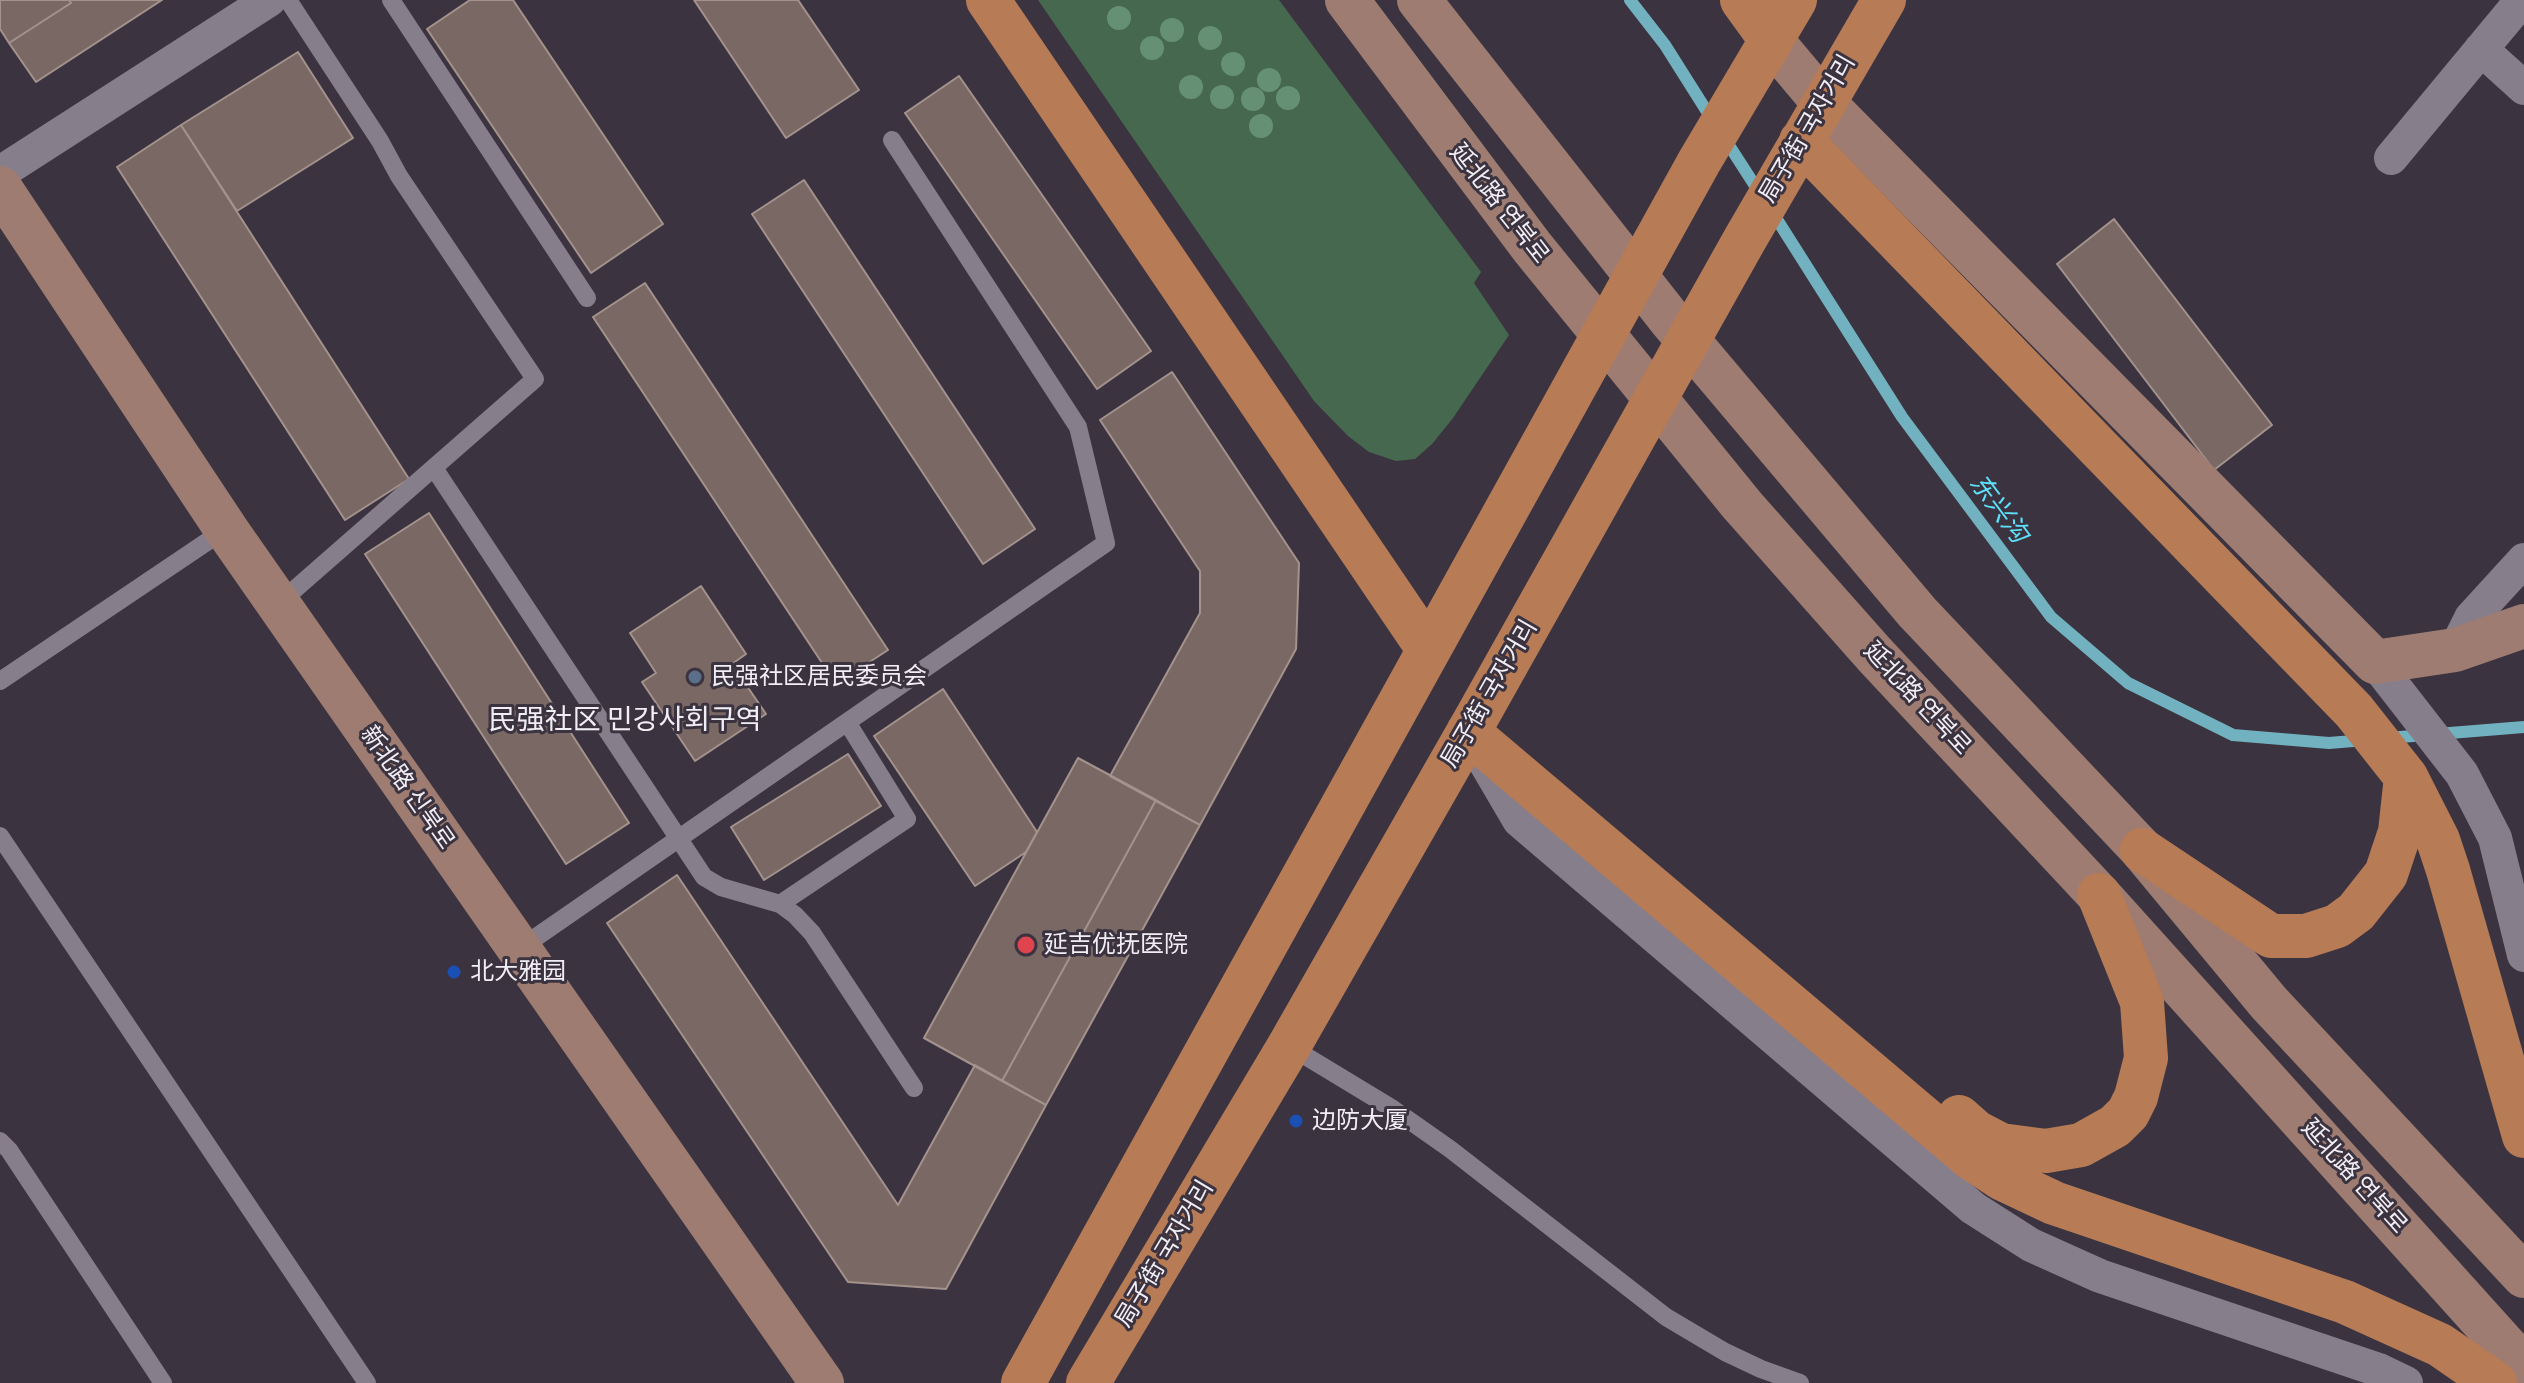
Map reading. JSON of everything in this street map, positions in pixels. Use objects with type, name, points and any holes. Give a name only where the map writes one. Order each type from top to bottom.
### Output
[{"type":"main road","points":[[988,0],[1434,642]]},
{"type":"main road","points":[[1013,0],[1434,642]]},
{"type":"main road","name":"延北路 연북로","points":[[1347,0],[1532,247],[1732,492],[1874,654],[2099,895],[2524,1367]]},
{"type":"main road","points":[[1742,0],[1823,102],[2375,662],[2455,650],[2524,626]]},
{"type":"main road","points":[[1749,0],[1771,40]]},
{"type":"main road","points":[[1023,1383],[1699,162],[1795,0]]},
{"type":"main road","name":"局子街 국자거리","points":[[1088,1383],[1289,1046],[1745,239],[1884,0]]},
{"type":"main road","points":[[1431,17],[1669,318],[1917,612],[2142,850],[2269,1003],[2524,1276]]},
{"type":"main road","points":[[1797,148],[2354,711],[2406,777],[2438,840],[2524,1136]]},
{"type":"main road","name":"新北路 신북로","points":[[0,188],[226,529],[822,1383]]},
{"type":"main road","points":[[1473,724],[1976,1132],[2014,1148],[2046,1151],[2081,1145],[2115,1126],[2128,1113],[2136,1097],[2146,1058],[2142,1002],[2099,895]]},
{"type":"main road","points":[[1473,724],[1971,1158],[2001,1178],[2054,1203],[2370,1312],[2440,1345],[2495,1383]]},
{"type":"main road","points":[[2142,850],[2271,936],[2306,936],[2337,926],[2356,912],[2386,874],[2400,832],[2406,777]]},
{"type":"street","points":[[0,173],[269,0]]},
{"type":"street","points":[[2391,158],[2522,0]]},
{"type":"street","points":[[2481,49],[2524,88]]},
{"type":"street","points":[[2455,650],[2471,618],[2524,560]]},
{"type":"street","points":[[2375,662],[2462,774],[2495,838],[2524,955]]},
{"type":"street","points":[[1473,724],[1519,820],[1973,1208],[2031,1245],[2100,1276],[2379,1370],[2406,1383]]},
{"type":"lane","points":[[278,604],[535,379],[399,176],[380,141],[288,0]]},
{"type":"lane","points":[[391,0],[587,298]]},
{"type":"lane","points":[[519,949],[1106,543],[1078,427],[892,140]]},
{"type":"lane","points":[[434,468],[704,877],[721,887],[780,904],[795,915],[812,933],[914,1088]]},
{"type":"lane","points":[[0,681],[226,529]]},
{"type":"lane","points":[[780,904],[907,819],[847,722]]},
{"type":"lane","points":[[0,836],[367,1383]]},
{"type":"lane","points":[[1289,1046],[1393,1109],[1450,1149],[1666,1317],[1725,1352],[1800,1383]]},
{"type":"lane","points":[[0,1141],[9,1150],[163,1383]]},
{"type":"green space","points":[[1038,0],[1279,0],[1481,272],[1474,283],[1509,335],[1453,418],[1415,459],[1396,461],[1369,452],[1348,436],[1314,401]]},
{"type":"building","points":[[0,0],[69,0],[71,3],[9,43],[0,29]]},
{"type":"building","points":[[69,0],[162,0],[36,82],[9,43],[71,3]]},
{"type":"building","points":[[470,0],[513,0],[663,224],[591,273],[427,29]]},
{"type":"building","points":[[694,0],[798,0],[859,90],[786,138]]},
{"type":"building","points":[[298,52],[353,138],[237,211],[181,125]]},
{"type":"building","points":[[959,76],[1151,351],[1097,389],[905,113]]},
{"type":"building","points":[[181,125],[409,479],[345,520],[117,167]]},
{"type":"building","points":[[804,180],[1035,529],[983,564],[752,214]]},
{"type":"building","points":[[2114,219],[2272,425],[2214,470],[2057,264]]},
{"type":"building","points":[[645,283],[888,650],[836,684],[593,317]]},
{"type":"building","points":[[1172,372],[1299,563],[1296,649],[1200,825],[1110,776],[1200,613],[1200,571],[1100,420]]},
{"type":"building","points":[[429,513],[629,823],[566,864],[365,554]]},
{"type":"building","name":"民强社区居民委员会","points":[[701,586],[746,654],[732,664],[766,714],[695,761],[642,682],[656,673],[630,633]]},
{"type":"building","points":[[943,689],[1037,832],[1026,852],[975,886],[874,736]]},
{"type":"building","points":[[848,754],[881,806],[764,880],[731,827]]},
{"type":"building","name":"延吉优抚医院","points":[[1078,758],[1156,800],[1002,1081],[924,1038]]},
{"type":"building","points":[[1156,800],[1200,825],[1046,1105],[1002,1081]]},
{"type":"building","points":[[677,875],[898,1205],[975,1065],[1046,1105],[946,1289],[848,1282],[607,923]]},
{"type":"waterway","name":"东兴沟","points":[[1630,0],[1665,45],[1713,121]]},
{"type":"waterway","name":"东兴沟","points":[[1723,136],[1761,195]]},
{"type":"waterway","name":"东兴沟","points":[[1771,210],[1902,417],[2051,617],[2128,683],[2233,735],[2329,743],[2365,740]]},
{"type":"waterway","name":"东兴沟","points":[[2388,738],[2524,727]]},
{"type":"place","name":"民强社区居民委员会","points":[[695,677]]},
{"type":"place","name":"延吉优抚医院","points":[[1026,945]]},
{"type":"place","name":"北大雅园","points":[[454,972]]},
{"type":"place","name":"边防大厦","points":[[1296,1121]]},
{"type":"district","name":"民强社区 민강사회구역","points":[[625,721]]}]
